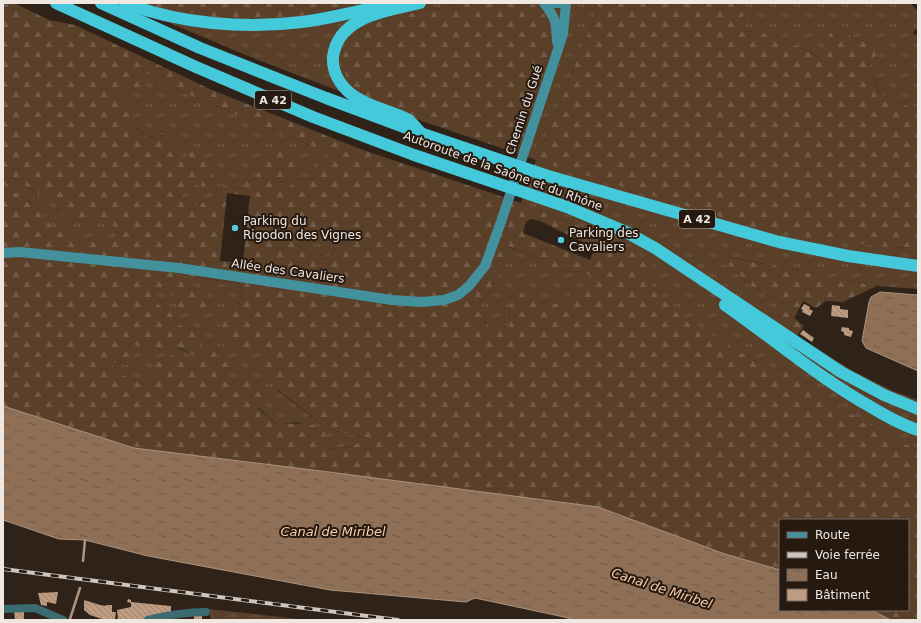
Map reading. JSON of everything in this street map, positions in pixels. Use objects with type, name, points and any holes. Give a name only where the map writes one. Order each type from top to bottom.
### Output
[{"type":"highway","name":"Autoroute de la Saône et du Rhône","points":[[56,3],[196,67],[313,117],[414,155],[537,197],[624,231],[655,248],[840,372],[884,395],[918,409]]},
{"type":"highway","name":"Autoroute de la Saône et du Rhône","points":[[101,3],[200,48],[326,98],[423,134],[548,176],[779,242],[848,256],[918,266]]},
{"type":"highway","points":[[125,3],[155,12],[194,20],[250,26],[303,22],[330,18],[394,3]]},
{"type":"highway","points":[[420,3],[374,14],[350,26],[338,40],[335,47],[333,60],[337,78],[343,87],[352,95],[408,120],[423,134]]},
{"type":"highway","points":[[596,219],[659,258],[852,396],[889,418],[918,430]]},
{"type":"highway","points":[[848,256],[918,258]]},
{"type":"street","points":[[545,3],[558,3]]},
{"type":"street","name":"Chemin du Gué","points":[[545,3],[556,23],[557,52]]},
{"type":"street","name":"Chemin du Gué","points":[[509,199],[563,34],[566,3]]},
{"type":"street","name":"Allée des Cavaliers","points":[[3,253],[20,252],[179,268],[392,300],[422,302],[444,300],[458,295],[469,286],[485,266],[509,199]]},
{"type":"street","points":[[3,609],[35,608],[45,617],[63,620]]},
{"type":"street","points":[[148,620],[170,614],[206,612]]},
{"type":"green space","points":[[3,3],[14,3],[49,20],[75,25],[212,90],[363,150],[521,203],[588,230],[652,262],[648,282],[682,318],[769,369],[788,370],[864,423],[918,450],[918,620],[891,620],[873,611],[909,611],[909,519],[779,519],[779,570],[722,553],[598,507],[134,448],[3,406]],"holes":[[[141,70],[152,76],[156,81],[324,151],[326,156],[322,157],[316,176],[307,180],[296,179],[292,186],[281,190],[276,184],[278,181],[285,182],[291,173],[298,168],[294,155],[290,151],[273,152],[260,165],[257,178],[245,182],[245,189],[226,186],[216,187],[218,196],[195,206],[178,194],[177,187],[190,189],[197,183],[202,187],[207,186],[209,182],[215,179],[204,154],[194,149],[184,158],[179,154],[179,145],[172,138],[162,135],[148,137],[134,127],[127,104],[119,100],[123,92],[137,92],[145,87]],[[11,177],[44,197],[52,192],[59,199],[56,209],[72,222],[87,219],[116,227],[117,241],[78,240],[71,232],[57,231],[43,217],[40,210],[17,193],[3,189]],[[227,193],[250,196],[243,263],[220,261]],[[530,219],[540,221],[595,248],[590,260],[523,233],[526,222]],[[329,225],[340,243],[326,259],[316,253],[309,252],[297,246],[297,239],[318,242]],[[507,246],[542,259],[554,271],[585,272],[593,279],[561,302],[543,307],[544,297],[520,293],[509,306],[510,326],[485,328],[486,317],[484,310],[478,307],[481,299],[495,289],[492,284],[503,266]],[[181,275],[242,284],[239,310],[225,310],[217,321],[235,349],[247,354],[266,346],[268,353],[259,363],[266,376],[290,379],[278,390],[328,429],[366,438],[351,447],[325,449],[325,431],[320,428],[308,424],[278,425],[258,408],[263,398],[257,386],[248,377],[226,378],[232,367],[224,361],[223,355],[211,347],[198,362],[191,365],[182,355],[176,353],[157,363],[147,385],[128,378],[112,365],[118,360],[126,365],[133,365],[127,349],[130,343],[151,352],[160,349],[180,348],[195,356],[201,350],[202,340],[191,330],[178,324],[168,309],[159,305],[152,290],[167,287],[179,308],[204,308],[209,302],[207,292],[198,289]]]},
{"type":"green space","points":[[139,3],[291,18],[365,3],[470,3],[378,19],[375,105],[248,56],[165,21]]},
{"type":"green space","points":[[139,3],[365,3],[291,18],[219,18]]},
{"type":"green space","points":[[470,3],[530,3],[540,9],[550,24],[552,40],[519,154],[375,105],[348,81],[340,59],[345,43],[354,33],[378,19]]},
{"type":"green space","points":[[530,3],[598,3],[597,11],[537,160],[887,247],[918,248],[918,289],[877,286],[729,257],[727,264],[753,287],[798,311],[794,318],[788,314],[797,336],[851,370],[893,391],[918,400],[918,450],[864,423],[788,370],[769,369],[681,318],[648,282],[588,230],[521,203],[536,160],[519,154],[552,40],[540,9]]},
{"type":"green space","points":[[598,3],[741,3],[746,31],[776,35],[819,57],[833,28],[842,29],[859,43],[869,37],[882,47],[873,61],[870,71],[881,95],[918,110],[918,248],[887,247],[770,232],[537,160],[597,11]]},
{"type":"green space","points":[[741,3],[910,3],[918,11],[918,27],[913,33],[918,36],[918,110],[881,95],[869,70],[871,61],[859,43],[842,29],[820,57],[776,35],[746,31]]},
{"type":"green space","points":[[141,70],[152,76],[156,81],[324,151],[326,156],[322,157],[316,176],[307,180],[296,179],[292,186],[281,190],[276,184],[278,181],[285,182],[291,173],[260,164],[258,178],[253,179],[245,189],[226,186],[216,188],[218,196],[195,206],[178,194],[177,187],[197,183],[202,187],[206,186],[209,182],[215,179],[178,154],[164,135],[149,137],[134,127],[127,105],[119,100],[123,91]]},
{"type":"green space","points":[[11,177],[43,197],[52,192],[59,199],[56,209],[72,222],[87,219],[116,227],[117,242],[78,240],[71,232],[57,231],[42,217],[39,209],[17,193],[3,189]]},
{"type":"green space","points":[[329,225],[340,243],[326,259],[316,253],[309,252],[297,246],[296,239],[318,242]]},
{"type":"green space","points":[[506,246],[542,259],[554,271],[585,272],[594,279],[561,302],[543,307],[509,306],[510,326],[485,329],[486,317],[478,307],[481,299],[495,289],[492,284],[503,266]]},
{"type":"green space","points":[[728,257],[877,286],[843,302],[826,301],[816,308],[803,301],[798,311],[753,287],[727,264]]},
{"type":"green space","points":[[180,275],[242,284],[239,310],[266,346],[268,353],[291,379],[278,391],[328,429],[366,438],[351,447],[325,449],[325,431],[298,422],[278,425],[226,378],[223,355],[216,349],[198,362],[191,365],[182,355],[147,385],[128,378],[112,365],[118,360],[126,365],[127,349],[130,343],[151,352],[164,348],[178,348],[186,352],[191,330],[178,324],[168,309],[159,305],[151,289],[167,287],[198,289]]},
{"type":"green space","points":[[756,300],[789,314],[804,326],[797,336],[777,323]]},
{"type":"green space","points":[[209,609],[307,620],[211,620]]},
{"type":"water","points":[[880,292],[918,295],[918,371],[866,348],[862,341],[869,302],[871,297]]},
{"type":"water","name":"Canal de Miribel","points":[[3,406],[134,448],[598,507],[722,553],[779,570],[779,611],[873,611],[891,620],[574,620],[475,598],[466,602],[330,590],[148,556],[85,540],[59,539],[3,520]]},
{"type":"building","points":[[804,304],[810,307],[809,309],[813,311],[810,316],[802,312],[803,310],[801,309]]},
{"type":"building","points":[[832,305],[840,306],[840,309],[848,310],[848,318],[831,316]]},
{"type":"building","points":[[842,327],[849,328],[849,330],[853,331],[851,337],[844,335],[844,332],[841,331]]},
{"type":"building","points":[[803,330],[814,338],[812,342],[800,334]]},
{"type":"building","points":[[58,592],[56,604],[47,602],[47,606],[41,605],[38,593]]},
{"type":"building","points":[[128,599],[131,600],[131,602],[171,606],[171,612],[139,620],[118,620],[117,610],[131,607],[131,603],[127,602]]},
{"type":"building","points":[[84,600],[100,605],[112,605],[112,612],[116,612],[115,619],[102,619],[90,615],[84,610]]},
{"type":"building","points":[[14,611],[24,611],[24,620],[15,620]]},
{"type":"building","points":[[194,615],[202,615],[202,620],[194,620]]},
{"type":"waterway","points":[[83,561],[85,540]]},
{"type":"waterway","points":[[70,619],[80,588]]},
{"type":"railway","points":[[3,569],[398,620]]},
{"type":"place","name":"Parking du Rigodon des Vignes","points":[[235,228]]},
{"type":"place","name":"Parking des Cavaliers","points":[[561,240]]}]
